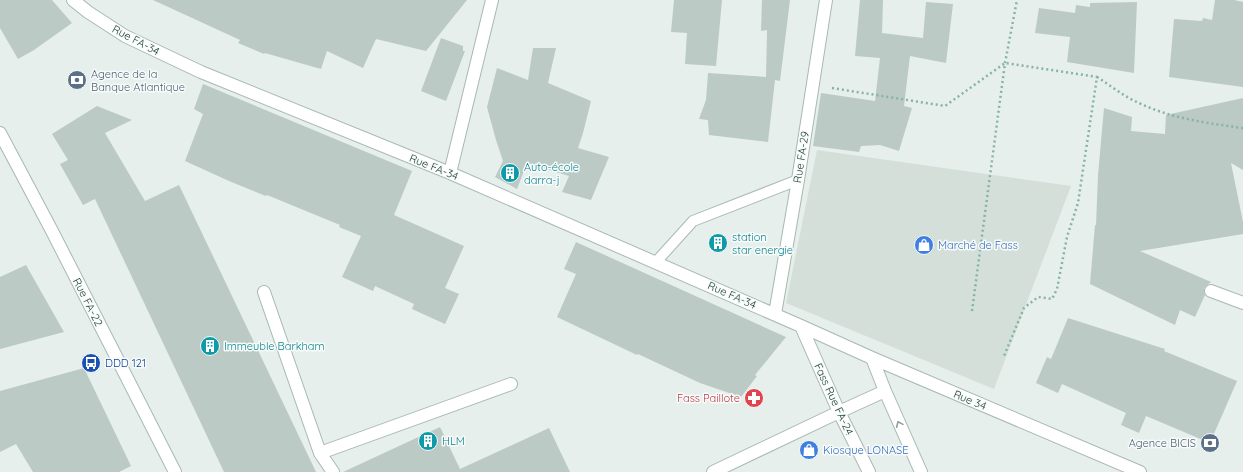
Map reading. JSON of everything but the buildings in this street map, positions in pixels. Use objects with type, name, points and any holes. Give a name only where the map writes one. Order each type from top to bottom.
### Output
[{"type":"street","name":"Rue FA-34","points":[[73,0],[88,12],[125,36],[201,72],[450,173],[801,326]]},
{"type":"street","points":[[450,173],[492,0]]},
{"type":"street","name":"Rue FA-29","points":[[775,314],[798,180],[826,0]]},
{"type":"street","name":"Rue FA-22","points":[[0,133],[52,231],[175,472]]},
{"type":"street","points":[[1211,291],[1243,303]]},
{"type":"street","points":[[264,292],[320,453],[333,472]]},
{"type":"street","name":"Rue 34","points":[[801,326],[872,358],[1140,472]]},
{"type":"street","name":"Fass Rue FA-24","points":[[801,326],[839,412],[869,472]]},
{"type":"street","points":[[872,358],[921,472]]},
{"type":"street","points":[[320,453],[511,384]]},
{"type":"street","points":[[713,472],[885,391]]},
{"type":"lane","points":[[656,262],[693,221],[798,180]]},
{"type":"path","points":[[972,311],[1005,62],[1017,0]]},
{"type":"path","points":[[812,85],[945,106],[1005,62],[1097,77],[1136,102],[1168,114],[1220,125],[1243,127]]},
{"type":"path","points":[[1004,356],[1024,308],[1038,297],[1052,299],[1057,289],[1067,237],[1078,203],[1097,77]]},
{"type":"shaded area","name":"Marché de Fass","points":[[817,150],[1071,186],[994,389],[786,303]]},
{"type":"place","name":"Agence de la Banque Atlantique","points":[[77,80]]},
{"type":"place","name":"Auto-école darra-j","points":[[510,173]]},
{"type":"place","name":"station star energie","points":[[718,243]]},
{"type":"place","name":"Marché de Fass","points":[[924,245]]},
{"type":"place","name":"Immeuble Barkham","points":[[210,346]]},
{"type":"place","name":"DDD 121","points":[[91,363]]},
{"type":"place","name":"Fass Paillote","points":[[754,398]]},
{"type":"place","name":"HLM","points":[[428,441]]},
{"type":"place","name":"Agence BICIS","points":[[1210,443]]},
{"type":"place","name":"Kiosque LONASE","points":[[809,450]]}]
